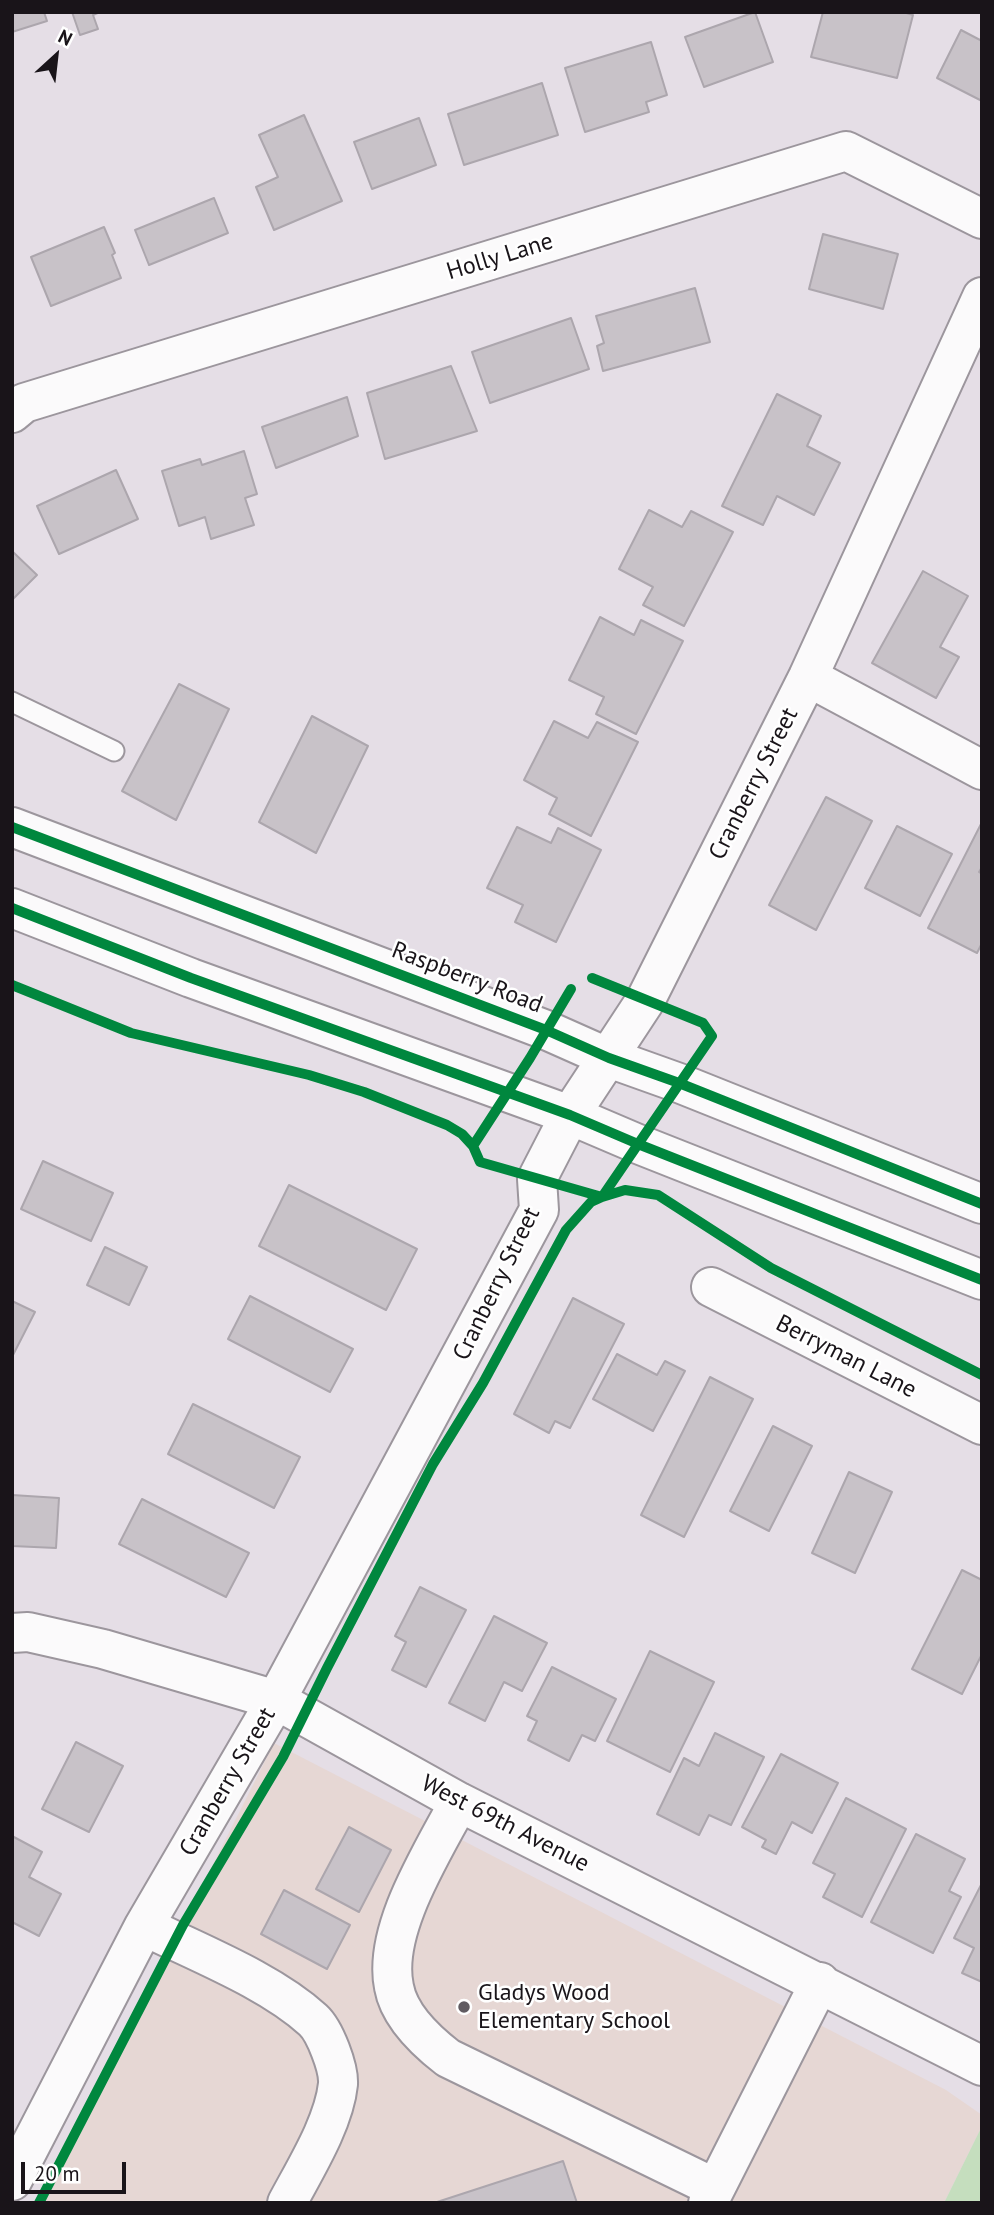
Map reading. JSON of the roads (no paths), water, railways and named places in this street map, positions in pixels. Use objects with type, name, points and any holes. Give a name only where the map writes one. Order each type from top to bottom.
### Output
[{"type":"street","name":"Holly Lane","points":[[12,413],[24,403],[846,151],[982,219]]},
{"type":"street","name":"Cranberry Street","points":[[12,2181],[144,1926],[276,1700],[539,1210],[537,1179],[570,1115],[645,1001],[808,677],[982,297]]},
{"type":"street","points":[[808,677],[982,770]]},
{"type":"street","name":"Raspberry Road","points":[[12,827],[546,1030],[609,1058],[679,1083],[982,1204]]},
{"type":"street","points":[[12,908],[191,978],[570,1115],[982,1280]]},
{"type":"street","name":"Berryman Lane","points":[[711,1287],[982,1425]]},
{"type":"street","name":"West 69th Avenue","points":[[12,1633],[28,1632],[103,1649],[276,1700],[459,1802],[982,2066]]},
{"type":"street","points":[[459,1802],[410,1898],[391,1955],[394,1989],[409,2018],[422,2038],[448,2058],[711,2196],[820,1982]]},
{"type":"street","points":[[144,1926],[272,1990],[316,2022],[332,2054],[338,2083],[329,2120],[287,2203]]},
{"type":"lane","points":[[12,702],[114,751]]},
{"type":"place","name":"Gladys Wood Elementary School","points":[[464,2007]]}]
